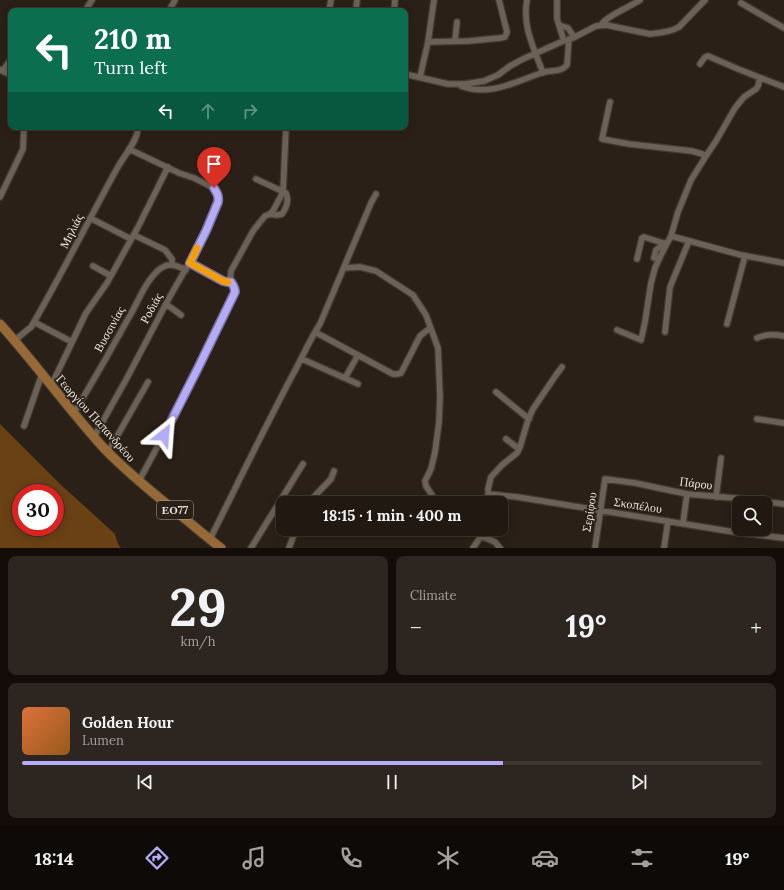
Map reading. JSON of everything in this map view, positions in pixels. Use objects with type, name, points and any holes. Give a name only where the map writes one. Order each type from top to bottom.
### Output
[{"type":"main road","name":"Γεωργίου Παπανδρέου","points":[[0,324],[108,452],[123,467],[222,548]]},
{"type":"street","points":[[420,77],[428,42],[434,0]]},
{"type":"street","points":[[428,42],[456,42],[500,38],[505,36],[506,28],[499,0]]},
{"type":"street","points":[[527,0],[526,24],[543,73]]},
{"type":"street","points":[[557,0],[556,13],[559,26],[569,39]]},
{"type":"street","points":[[601,26],[602,23],[609,17],[640,0]]},
{"type":"street","points":[[458,85],[484,81],[492,78],[510,66],[596,26],[606,25],[650,34],[676,29],[705,0]]},
{"type":"street","points":[[741,3],[784,28]]},
{"type":"street","points":[[456,42],[457,22]]},
{"type":"street","points":[[408,75],[480,90],[496,88],[543,73],[562,70],[567,65],[569,39],[568,28],[559,26]]},
{"type":"street","points":[[700,64],[705,57],[708,56],[784,87]]},
{"type":"street","points":[[0,70],[4,69],[8,63]]},
{"type":"street","points":[[654,258],[656,250],[671,236],[678,212],[691,180],[716,142],[735,108],[744,97],[756,89],[760,78]]},
{"type":"street","points":[[610,102],[602,139],[629,144],[692,151],[706,156]]},
{"type":"street","points":[[0,197],[21,154],[24,130]]},
{"type":"street","name":"Μηλιάς","points":[[15,340],[31,327],[34,322],[138,130]]},
{"type":"street","points":[[270,214],[283,192],[286,130]]},
{"type":"street","points":[[51,386],[86,313],[111,276],[168,167],[129,149]]},
{"type":"street","name":"Ροδιάς","points":[[94,437],[166,304],[190,263],[218,202],[218,194],[214,188],[168,167]]},
{"type":"street","points":[[140,481],[230,304],[235,292],[230,276],[235,263],[253,231],[265,216],[270,214],[282,214],[287,206],[287,194],[256,179]]},
{"type":"street","points":[[210,539],[278,403],[320,324],[376,194]]},
{"type":"street","points":[[90,218],[165,250],[172,258],[172,265],[186,270]]},
{"type":"street","points":[[671,236],[745,256],[784,263]]},
{"type":"street","points":[[637,259],[642,238],[644,237],[665,243]]},
{"type":"street","points":[[665,332],[670,287],[689,241]]},
{"type":"street","points":[[618,330],[641,340],[651,282],[665,243]]},
{"type":"street","points":[[727,324],[745,256]]},
{"type":"street","points":[[190,263],[223,281],[231,282]]},
{"type":"street","name":"Βυσσινίας","points":[[74,413],[143,291],[153,276],[166,266],[172,265]]},
{"type":"street","points":[[93,266],[111,276]]},
{"type":"street","points":[[344,268],[360,268],[376,271],[413,294],[426,315],[438,348],[440,397],[439,422],[431,469],[425,481],[426,486],[432,496]]},
{"type":"street","points":[[166,304],[181,315]]},
{"type":"street","points":[[34,322],[72,342]]},
{"type":"street","points":[[315,332],[393,374],[397,374],[401,373],[420,336],[430,328]]},
{"type":"street","points":[[757,338],[773,334],[784,336]]},
{"type":"street","points":[[346,378],[358,355]]},
{"type":"street","points":[[302,360],[358,384]]},
{"type":"street","points":[[488,494],[491,477],[519,449],[529,419],[552,380],[562,367]]},
{"type":"street","points":[[24,426],[42,374]]},
{"type":"street","points":[[108,452],[148,382]]},
{"type":"street","points":[[496,392],[529,419]]},
{"type":"street","points":[[757,419],[784,423]]},
{"type":"street","points":[[506,439],[519,449]]},
{"type":"street","points":[[716,496],[721,458]]},
{"type":"street","points":[[251,548],[303,464]]},
{"type":"street","points":[[314,496],[331,478],[334,471]]},
{"type":"street","name":"Πάρου","points":[[605,479],[635,483],[687,494],[784,504]]},
{"type":"street","name":"Σερίφου","points":[[594,548],[605,479]]},
{"type":"street","name":"Σκοπέλου","points":[[488,494],[784,538]]},
{"type":"street","points":[[683,523],[687,494]]},
{"type":"street","points":[[664,548],[668,521]]},
{"type":"street","points":[[289,548],[293,536]]},
{"type":"street","points":[[473,548],[481,536],[494,542],[500,548]]},
{"type":"shaded area","points":[[0,424],[60,484],[12,484],[12,536],[64,536],[64,488],[115,534],[121,548],[0,548]]},
{"type":"slow traffic","points":[[197,248],[190,263],[223,281],[228,282]]},
{"type":"route","points":[[164,435],[235,292],[234,286],[231,282],[223,281],[190,263],[218,202],[218,194],[214,188]]}]
